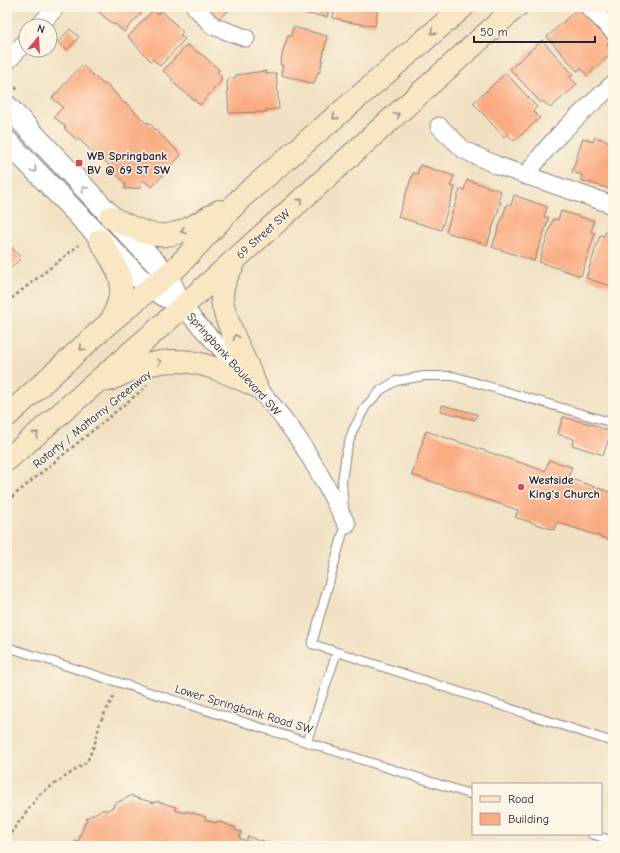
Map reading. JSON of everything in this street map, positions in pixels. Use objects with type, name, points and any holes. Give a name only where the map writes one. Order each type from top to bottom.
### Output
[{"type":"main road","points":[[7,416],[111,321],[179,265],[241,198],[463,7]]},
{"type":"main road","name":"69 Street SW","points":[[7,460],[240,255],[516,7]]},
{"type":"main road","points":[[111,217],[142,233],[166,236],[188,229],[241,198]]},
{"type":"main road","points":[[100,240],[117,268],[123,283],[122,295],[111,321]]},
{"type":"main road","points":[[240,255],[228,273],[223,287],[222,301],[227,318],[256,386]]},
{"type":"main road","points":[[84,392],[130,370],[160,362],[175,360],[192,361],[222,369],[256,386]]},
{"type":"street","points":[[46,18],[56,7]]},
{"type":"street","points":[[195,7],[213,26],[246,38]]},
{"type":"street","points":[[589,7],[613,31]]},
{"type":"street","points":[[7,62],[18,50]]},
{"type":"street","points":[[526,176],[542,152],[556,137],[613,84]]},
{"type":"street","name":"Springbank Boulevard SW","points":[[14,99],[111,217],[159,281],[256,386],[299,439],[329,490],[347,525]]},
{"type":"street","points":[[439,126],[464,150],[496,165],[613,204]]},
{"type":"street","name":"Springbank Boulevard SW","points":[[7,141],[100,240],[139,278],[159,281]]},
{"type":"lane","points":[[613,424],[453,376],[424,376],[396,381],[381,390],[366,406],[353,430],[346,452],[342,482],[343,507],[347,525],[312,644],[613,742]]},
{"type":"lane","name":"Lower Springbank Road SW","points":[[7,647],[307,741],[472,795]]},
{"type":"lane","points":[[307,741],[337,652]]},
{"type":"lane","points":[[597,835],[612,838]]},
{"type":"path","points":[[11,82],[14,99]]},
{"type":"path","points":[[7,302],[79,245]]},
{"type":"path","name":"Rotarty / Mattamy Greenway","points":[[7,501],[161,374],[160,362]]},
{"type":"path","points":[[7,838],[18,820],[40,794],[87,762],[96,740],[100,722],[121,683]]},
{"type":"building","points":[[7,7],[15,7],[7,17]]},
{"type":"building","points":[[97,7],[147,7],[124,32],[95,9]]},
{"type":"building","points":[[207,7],[224,7],[228,11],[218,19]]},
{"type":"building","points":[[282,7],[329,7],[327,17],[294,12],[295,10]]},
{"type":"building","points":[[335,7],[378,7],[375,26],[342,21],[343,20],[333,18]]},
{"type":"building","points":[[579,7],[610,41],[607,44],[613,51],[587,76],[581,68],[577,71],[547,37]]},
{"type":"building","points":[[153,10],[158,14],[161,10],[183,32],[180,35],[185,39],[160,66],[153,59],[151,61],[128,37]]},
{"type":"building","points":[[293,27],[327,36],[320,72],[318,72],[314,84],[281,75],[283,65],[280,65],[283,51],[288,36],[291,36]]},
{"type":"building","points":[[70,29],[79,37],[67,50],[58,42]]},
{"type":"building","points":[[542,40],[573,74],[570,77],[577,85],[550,108],[543,101],[541,103],[510,69]]},
{"type":"building","points":[[187,45],[206,58],[219,70],[217,72],[221,76],[221,81],[200,105],[171,81],[173,79],[163,71]]},
{"type":"building","points":[[82,65],[104,85],[105,83],[147,124],[148,122],[181,155],[152,187],[143,180],[141,183],[141,188],[125,189],[125,183],[108,167],[109,165],[100,157],[99,159],[78,138],[77,140],[64,128],[66,127],[54,117],[63,107],[52,98]]},
{"type":"building","points":[[266,71],[266,74],[276,73],[279,109],[266,110],[267,112],[229,113],[227,82],[230,78],[236,78],[236,75]]},
{"type":"building","points":[[506,73],[537,107],[533,111],[540,118],[514,141],[507,134],[504,137],[473,103]]},
{"type":"building","points":[[595,137],[613,143],[613,190],[581,180],[582,175],[572,172],[583,138],[593,142]]},
{"type":"building","points":[[420,165],[454,176],[450,186],[455,187],[441,230],[398,217],[413,173],[417,174]]},
{"type":"building","points":[[467,180],[501,191],[498,201],[501,202],[487,245],[446,232],[460,189],[464,190]]},
{"type":"building","points":[[514,195],[547,207],[544,217],[549,218],[534,261],[492,247],[507,204],[511,205]]},
{"type":"building","points":[[561,211],[594,221],[591,232],[595,233],[581,276],[539,262],[553,219],[558,220]]},
{"type":"building","points":[[608,227],[613,228],[613,287],[586,278],[600,235],[604,236]]},
{"type":"building","points":[[7,242],[21,258],[7,271]]},
{"type":"building","points":[[442,405],[477,414],[475,420],[441,411]]},
{"type":"building","points":[[563,417],[594,425],[611,432],[603,455],[572,445],[574,439],[558,434]]},
{"type":"building","name":"Westside King's Church","points":[[426,431],[545,471],[549,460],[572,467],[568,478],[613,493],[613,541],[557,522],[554,530],[515,517],[518,510],[412,475]]},
{"type":"building","points":[[132,795],[133,797],[155,803],[156,801],[176,807],[175,810],[185,813],[186,811],[206,817],[205,820],[216,823],[217,821],[236,828],[235,830],[242,832],[239,838],[246,841],[248,836],[261,842],[261,840],[272,844],[271,846],[74,846],[76,841],[78,842],[85,822],[87,821],[86,818],[104,809],[105,811],[114,807],[113,805]]},
{"type":"place","name":"WB Springbank BV @ 69 ST SW","points":[[79,163]]},
{"type":"place","name":"Westside King's Church","points":[[521,487]]}]
